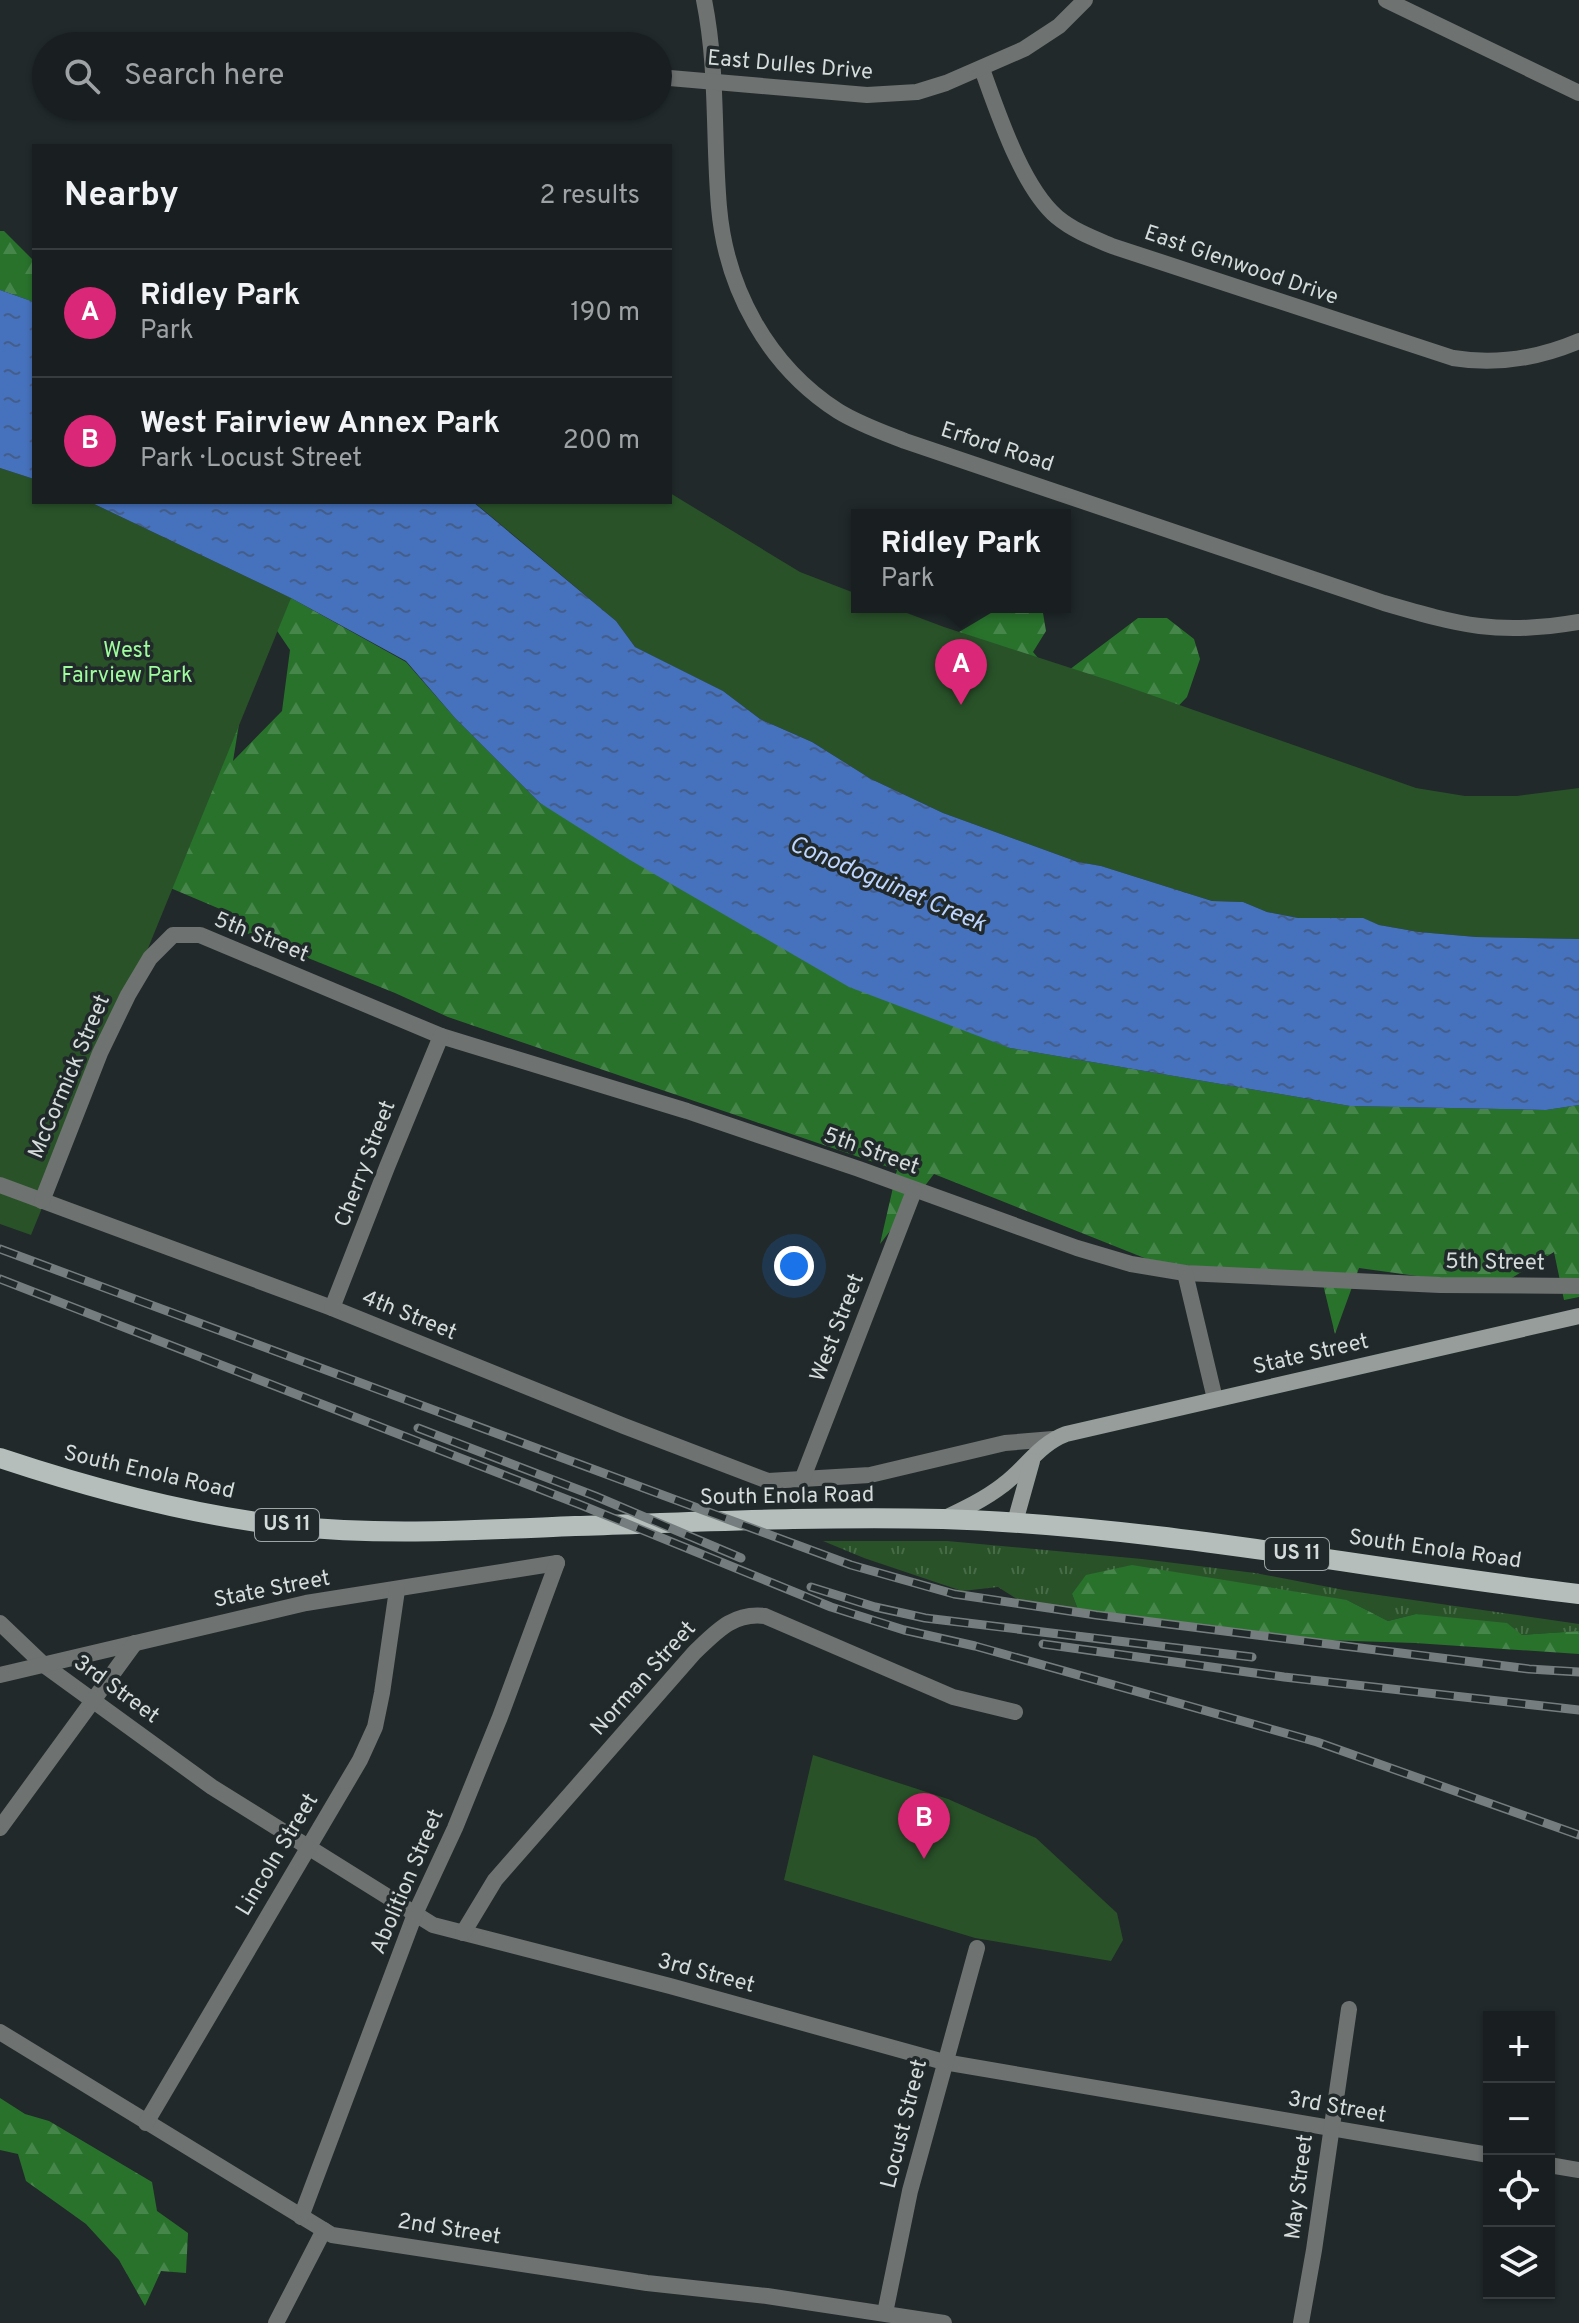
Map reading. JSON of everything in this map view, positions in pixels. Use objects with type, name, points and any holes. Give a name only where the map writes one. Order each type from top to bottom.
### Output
[{"type":"main road","name":"State Street","points":[[943,1519],[986,1497],[1018,1473],[1043,1445],[1053,1439],[1579,1316]]},
{"type":"main road","points":[[1015,1522],[1034,1456]]},
{"type":"main road","name":"South Enola Road","points":[[0,1458],[167,1505],[287,1526],[407,1533],[806,1519],[1015,1522],[1176,1537],[1579,1594]]},
{"type":"street","name":"Erford Road","points":[[704,0],[715,82],[719,208],[732,275],[763,337],[789,369],[836,410],[905,441],[1384,603],[1453,623],[1508,630],[1544,629],[1579,622]]},
{"type":"street","name":"East Dulles Drive","points":[[672,78],[839,93],[885,95],[917,92],[982,69],[1024,49],[1059,26],[1085,0]]},
{"type":"street","points":[[1386,0],[1576,87]]},
{"type":"street","name":"East Glenwood Drive","points":[[982,69],[1031,187],[1057,217],[1077,231],[1112,246],[1453,358],[1473,361],[1537,356],[1579,341]]},
{"type":"street","name":"5th Street","points":[[173,935],[200,935],[441,1036],[687,1111],[1077,1248],[1131,1264],[1185,1273],[1440,1285],[1579,1286]]},
{"type":"street","name":"McCormick Street","points":[[42,1201],[100,1053],[128,995],[150,958],[173,935]]},
{"type":"street","name":"Cherry Street","points":[[332,1308],[441,1036]]},
{"type":"street","name":"4th Street","points":[[0,1185],[332,1308],[759,1478],[768,1481],[802,1480]]},
{"type":"street","name":"West Street","points":[[802,1480],[914,1191]]},
{"type":"street","points":[[1185,1273],[1215,1399]]},
{"type":"street","name":"State Street","points":[[802,1480],[870,1475],[1005,1443],[1053,1439]]},
{"type":"street","name":"State Street","points":[[0,1675],[306,1603],[557,1563]]},
{"type":"street","name":"Abolition Street","points":[[301,2217],[415,1914],[455,1828],[500,1717],[557,1563]]},
{"type":"street","name":"Lincoln Street","points":[[146,2123],[360,1760],[375,1727],[397,1590]]},
{"type":"street","name":"Norman Street","points":[[463,1933],[495,1880],[694,1653],[718,1629],[737,1617],[751,1614],[765,1616],[953,1697],[1015,1712]]},
{"type":"street","name":"3rd Street","points":[[0,1623],[44,1665],[212,1787],[433,1925],[670,1986],[944,2062],[1483,2154]]},
{"type":"street","points":[[0,1828],[135,1643]]},
{"type":"street","name":"Locust Street","points":[[885,2313],[910,2191],[977,1948]]},
{"type":"street","name":"May Street","points":[[1301,2323],[1349,2009]]},
{"type":"street","name":"2nd Street","points":[[0,2032],[332,2235],[647,2283],[767,2296],[944,2323]]},
{"type":"street","points":[[1555,2166],[1579,2170]]},
{"type":"street","points":[[276,2323],[324,2230]]},
{"type":"green space","points":[[0,231],[4,231],[32,259],[32,301],[0,290]]},
{"type":"green space","name":"West Fairview Park","points":[[0,468],[32,478],[32,504],[94,504],[291,598],[31,1235],[0,1224]]},
{"type":"green space","points":[[0,470],[32,500],[32,504],[37,504],[248,669],[233,761],[282,711],[290,650],[240,576],[291,598],[406,662],[455,718],[540,803],[1010,1048],[1350,1106],[1546,1110],[1579,1105],[1579,1297],[1564,1300],[1554,1252],[1497,1287],[1359,1268],[1335,1334],[1321,1276],[1157,1263],[934,1174],[880,1244],[897,1170],[448,1017],[241,931],[220,909],[168,887]]},
{"type":"green space","points":[[672,494],[800,572],[851,592],[851,613],[907,613],[1416,788],[1465,796],[1517,796],[1579,788],[1579,939],[1476,937],[1419,932],[1363,919],[1298,918],[1267,912],[1243,902],[1212,901],[1101,866],[1078,862],[943,813],[871,779],[812,742],[760,719],[723,691],[635,647],[616,621],[476,504],[672,504]]},
{"type":"green space","points":[[991,613],[1043,613],[1046,631],[1033,652],[1044,665],[1065,673],[1138,618],[1167,618],[1194,639],[1200,659],[1187,697],[1164,721],[949,638]]},
{"type":"green space","points":[[823,1541],[947,1541],[1142,1559],[1255,1573],[1344,1590],[1579,1624],[1579,1631],[1522,1635],[1416,1614],[1388,1621],[1347,1600],[1072,1594],[1079,1612],[1031,1608],[998,1587],[962,1591]]},
{"type":"green space","points":[[1132,1565],[1347,1600],[1388,1621],[1416,1614],[1507,1623],[1522,1635],[1579,1631],[1579,1654],[1415,1643],[1262,1638],[1079,1612],[1072,1594],[1086,1575]]},
{"type":"green space","points":[[813,1755],[948,1799],[1036,1838],[1117,1913],[1123,1940],[1111,1961],[975,1938],[784,1880]]},
{"type":"green space","points":[[0,2098],[25,2114],[49,2121],[152,2182],[157,2211],[188,2233],[186,2273],[161,2271],[145,2306],[119,2260],[86,2224],[26,2181],[18,2154],[0,2150]]},
{"type":"water","points":[[0,290],[32,301],[32,478],[0,468]]},
{"type":"water","name":"Conodoguinet Creek","points":[[94,504],[475,504],[616,621],[635,647],[723,691],[760,719],[812,742],[871,779],[943,813],[1078,862],[1101,866],[1212,901],[1243,902],[1267,912],[1298,918],[1363,918],[1379,925],[1419,932],[1476,937],[1579,939],[1579,1105],[1546,1110],[1350,1106],[1010,1048],[849,987],[630,860],[540,803],[455,718],[406,661],[291,598]]},
{"type":"railway","points":[[0,1249],[851,1565],[954,1594],[1096,1615],[1529,1669],[1579,1672]]},
{"type":"railway","points":[[0,1279],[581,1505],[831,1607],[904,1630],[975,1646],[1317,1742],[1579,1835]]},
{"type":"railway","points":[[418,1428],[595,1496],[741,1558]]},
{"type":"railway","points":[[811,1587],[875,1607],[925,1618],[1252,1657]]},
{"type":"railway","points":[[1043,1644],[1284,1677],[1579,1710]]},
{"type":"place","name":"Ridley Park","points":[[961,705]]},
{"type":"place","name":"West Fairview Annex Park","points":[[924,1859]]}]
